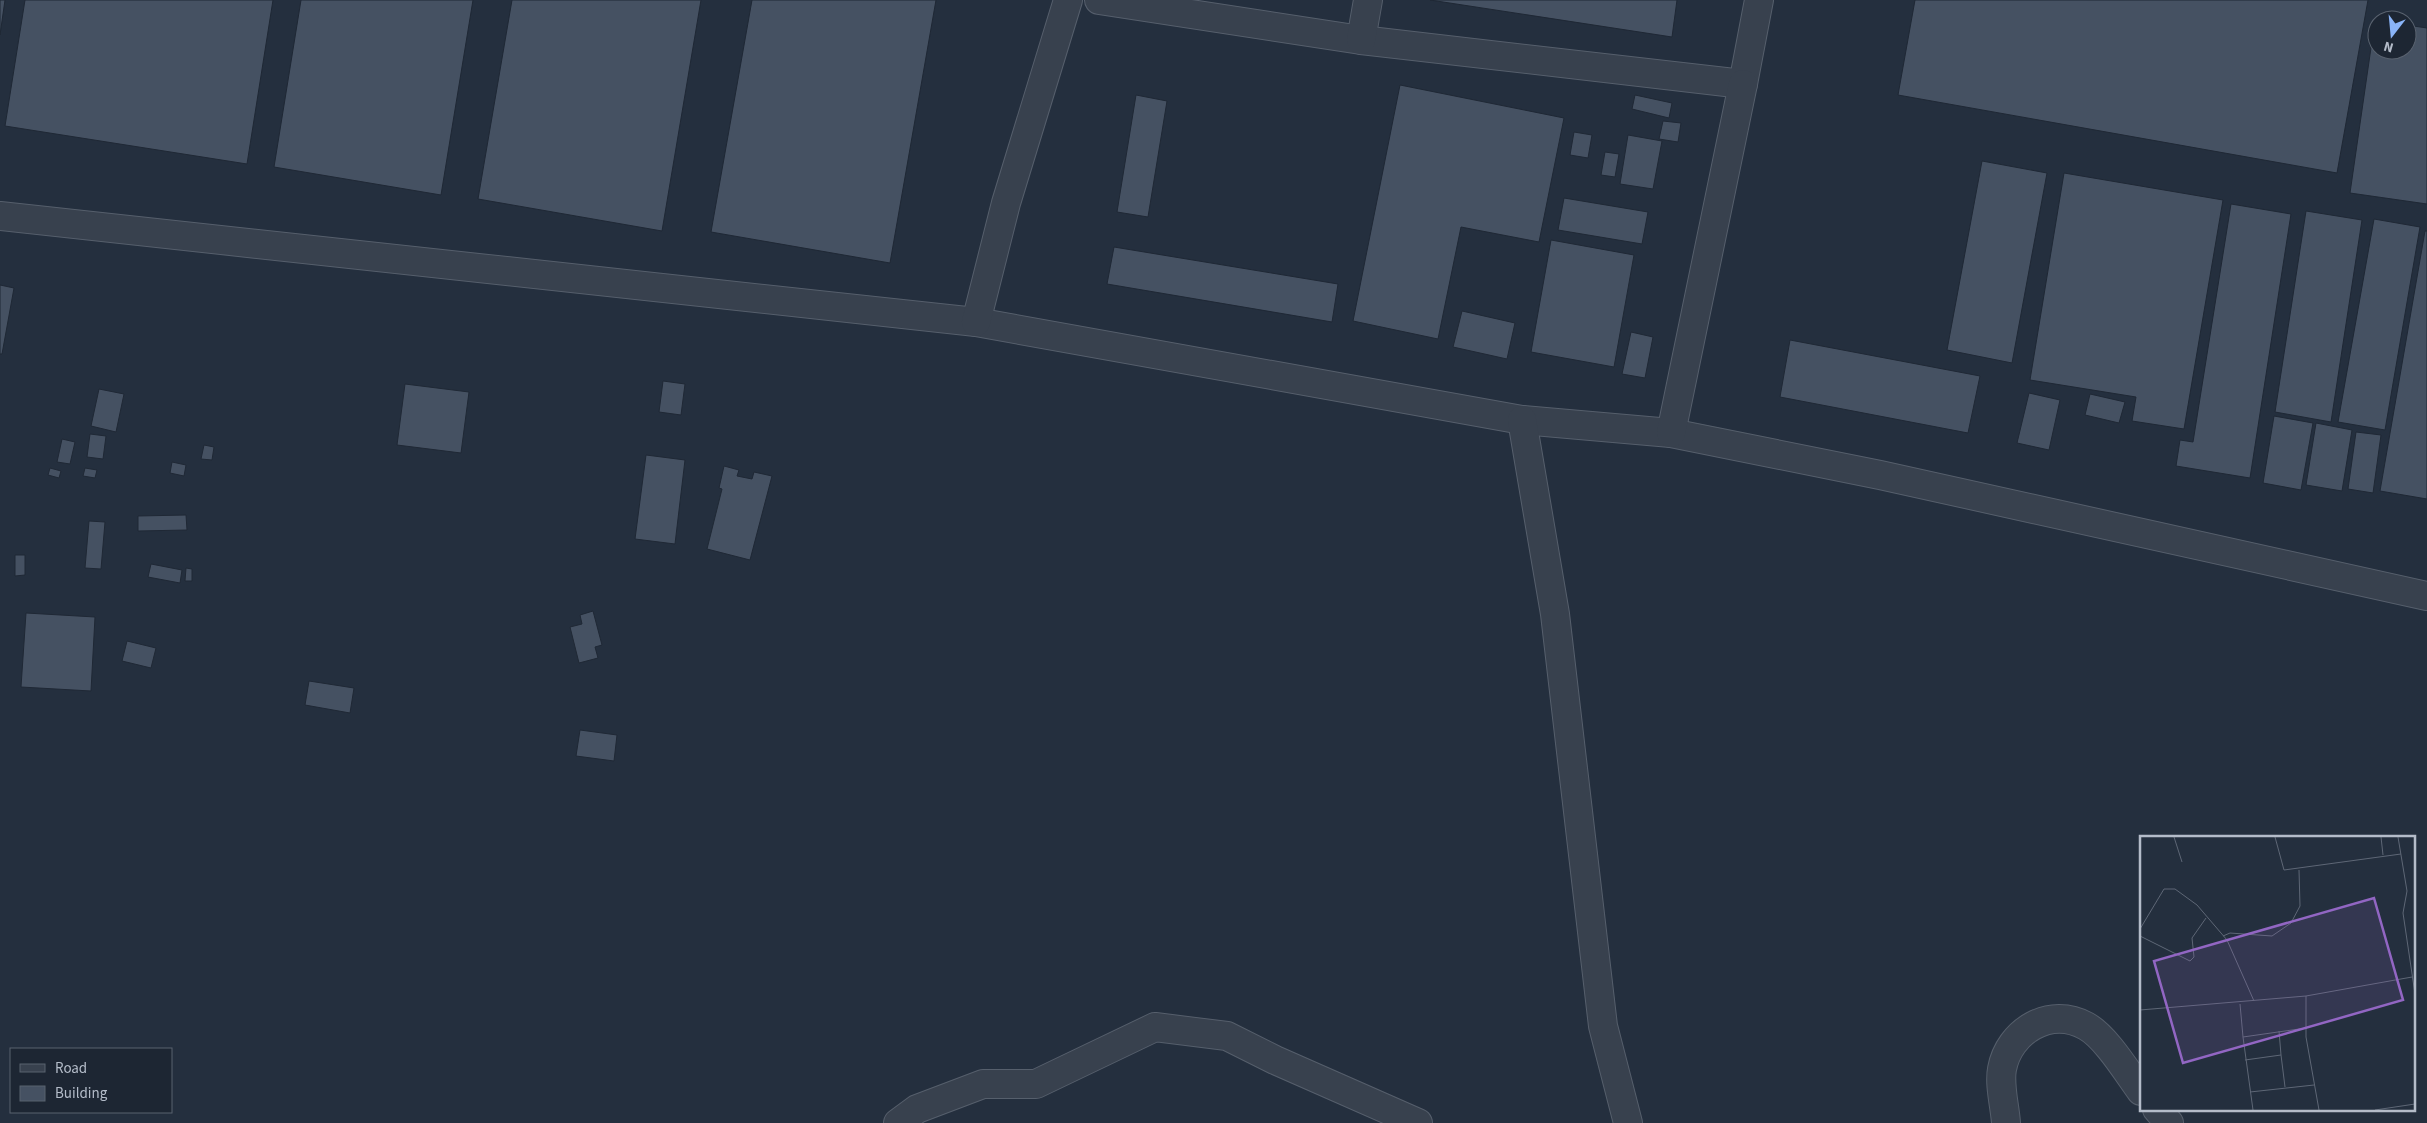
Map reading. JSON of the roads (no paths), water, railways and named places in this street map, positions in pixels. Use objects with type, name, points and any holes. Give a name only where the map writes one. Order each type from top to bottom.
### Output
[{"type":"street","points":[[976,322],[1006,203],[1068,0]]},
{"type":"street","points":[[1099,0],[1361,40],[1743,84]]},
{"type":"street","points":[[1361,40],[1368,0]]},
{"type":"street","points":[[1671,433],[1759,0]]},
{"type":"street","points":[[0,216],[976,322],[1522,420],[1671,433],[1880,475],[2427,596]]},
{"type":"street","points":[[1522,420],[1555,614],[1603,1026],[1628,1123]]},
{"type":"street","points":[[2006,1123],[2001,1071],[2008,1049],[2019,1035],[2035,1024],[2062,1018],[2087,1026],[2098,1035],[2140,1089]]},
{"type":"street","points":[[898,1123],[916,1108],[983,1084],[1036,1084],[1155,1027],[1227,1036],[1275,1060],[1418,1123]]},
{"type":"street","points":[[2158,1110],[2169,1123]]}]
